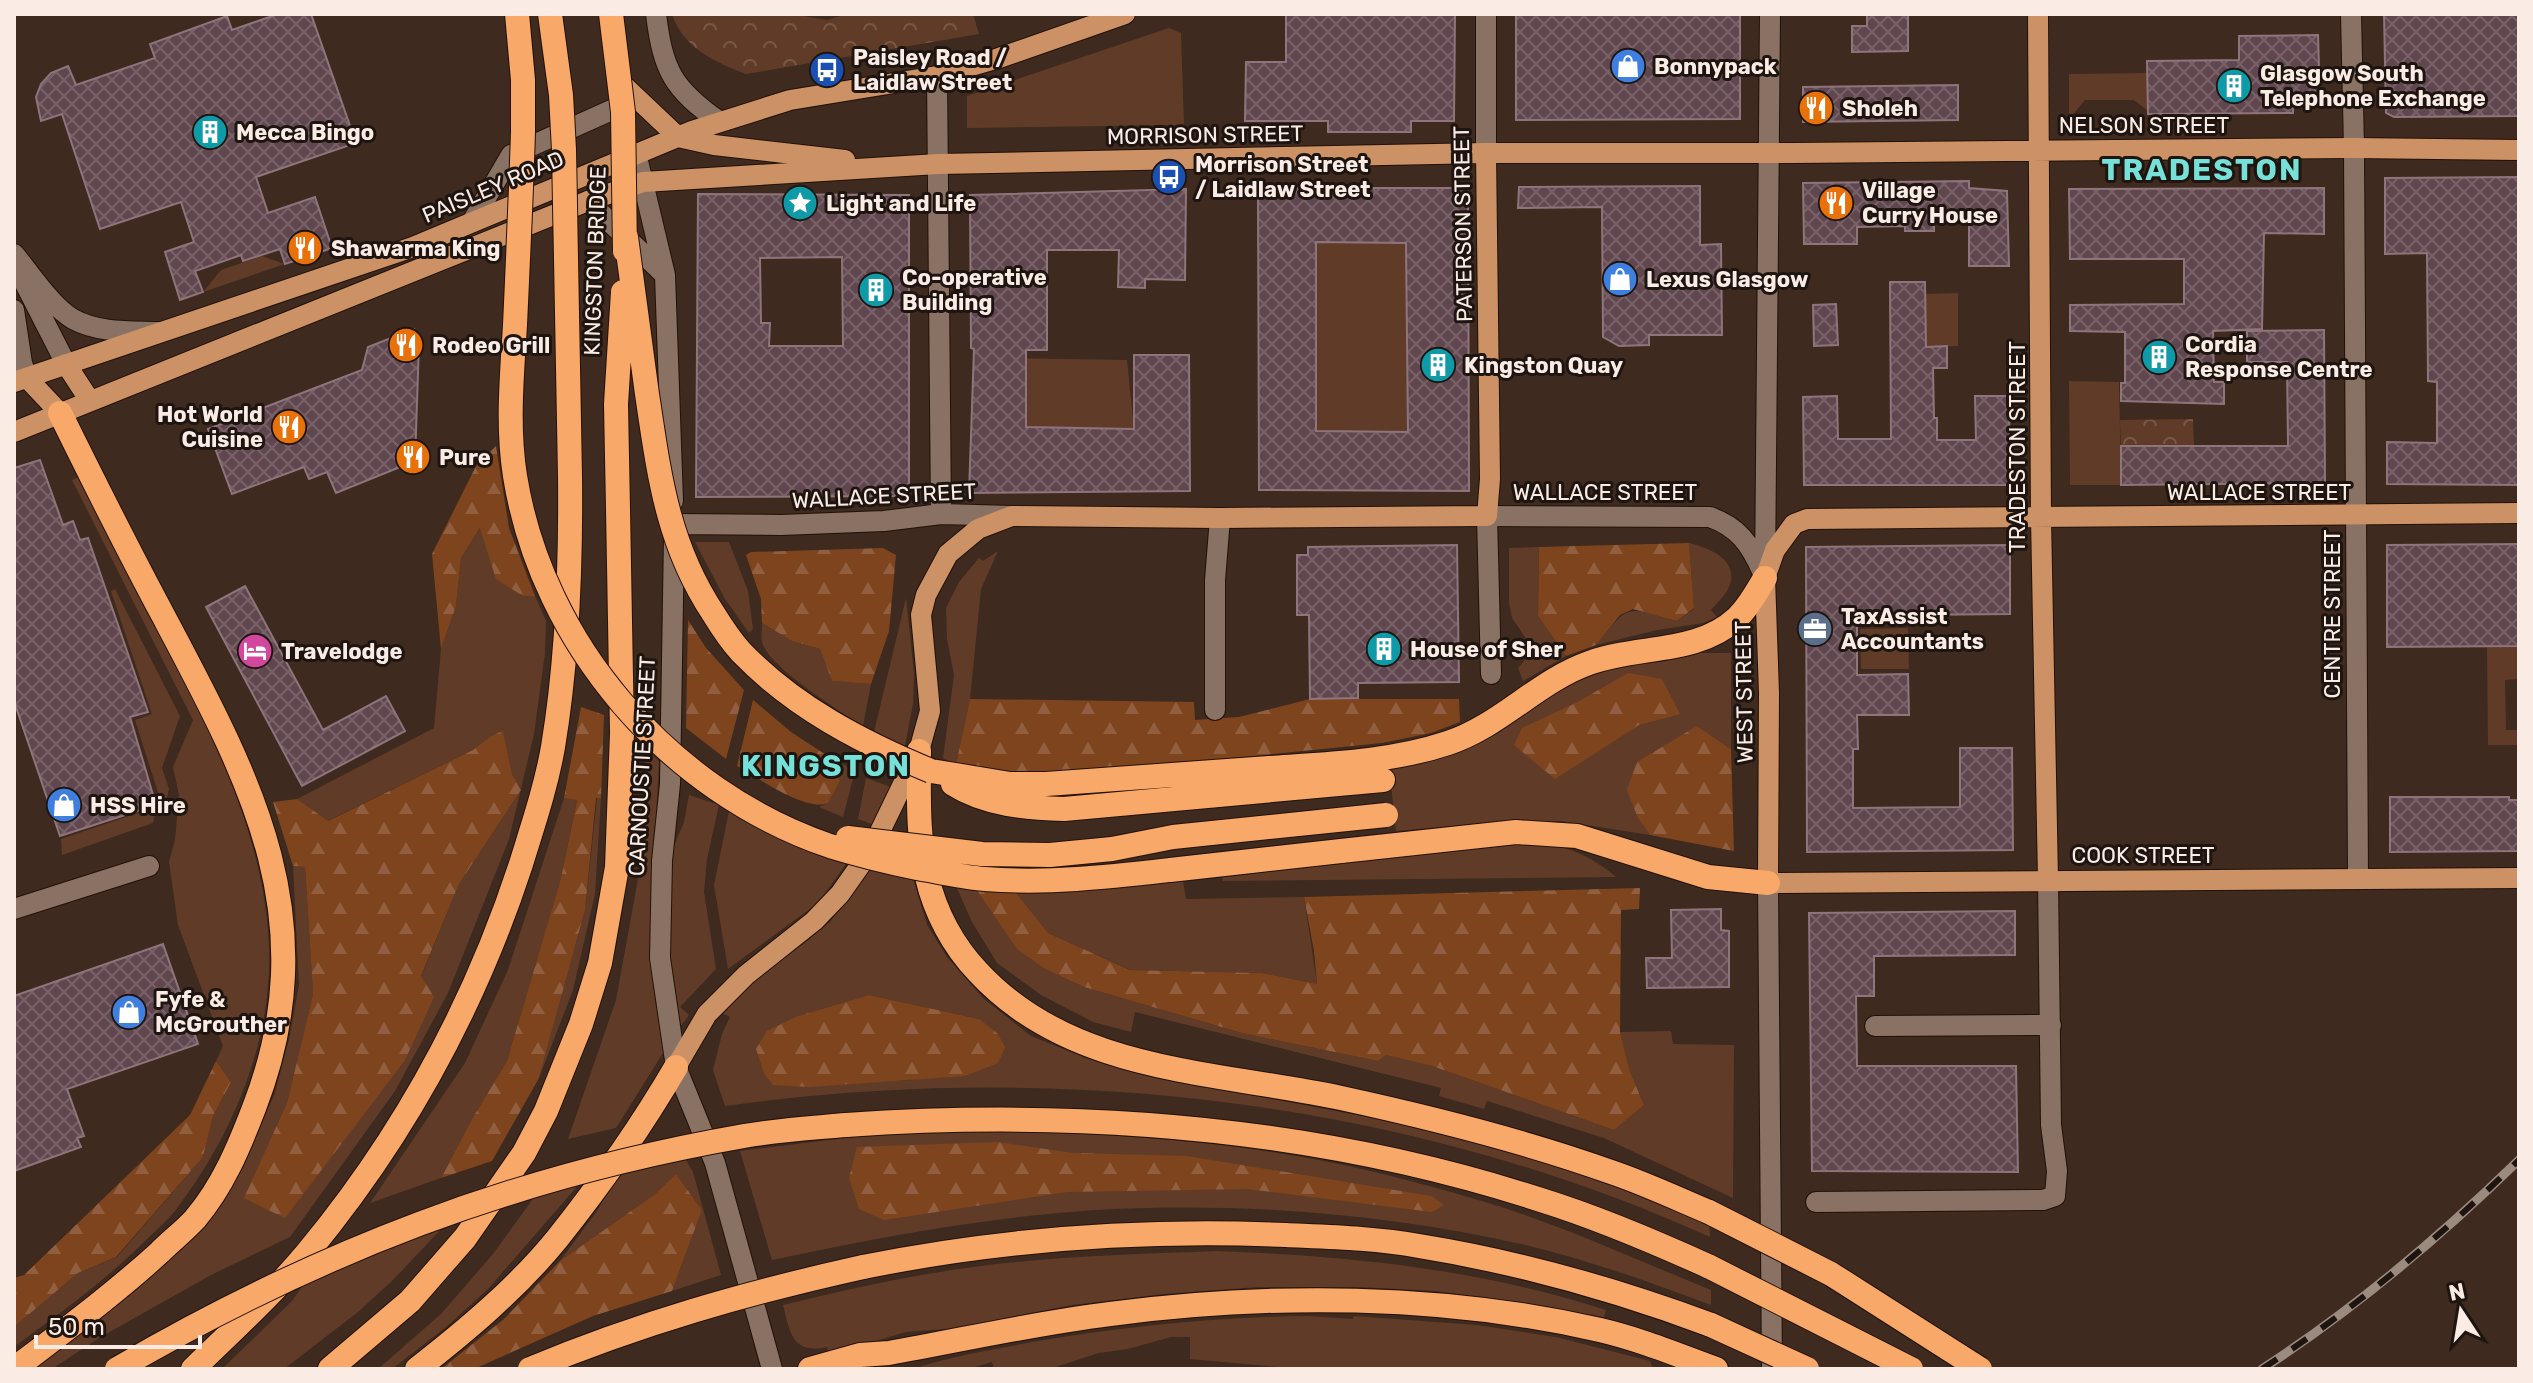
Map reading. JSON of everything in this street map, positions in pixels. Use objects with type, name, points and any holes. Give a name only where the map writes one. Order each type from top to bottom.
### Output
[{"type":"highway","points":[[517,14],[523,80],[523,132],[511,446],[519,500],[536,558],[561,614],[591,664],[643,725],[706,781],[737,801],[828,845],[889,863],[950,876],[1022,881],[1080,880],[1516,832],[1540,832],[1577,836],[1708,877],[1768,883]]},
{"type":"highway","name":"KINGSTON BRIDGE","points":[[193,1369],[277,1288],[365,1179],[408,1111],[463,1014],[514,884],[537,814],[552,750],[566,647],[570,558],[564,150],[561,95],[550,14]]},
{"type":"highway","name":"KINGSTON BRIDGE","points":[[330,1369],[410,1301],[465,1238],[524,1153],[546,1111],[581,1024],[600,963],[610,916],[619,837],[622,733],[616,404],[626,237],[623,112],[611,14]]},
{"type":"highway","points":[[626,237],[660,485],[677,542],[696,586],[742,652],[826,720],[880,750],[1010,784],[1046,784],[1386,758],[1451,742],[1504,714],[1574,668],[1614,654],[1673,646],[1713,635],[1740,615],[1765,578]]},
{"type":"highway","points":[[14,1369],[119,1290],[203,1207],[232,1164],[259,1096],[280,1021],[284,973],[284,931],[267,839],[226,734],[60,413]]},
{"type":"highway","points":[[925,761],[968,793],[1036,809],[1383,780]]},
{"type":"highway","points":[[925,761],[919,829],[927,879],[941,918],[976,970],[1014,1007],[1037,1022],[1069,1038],[1136,1061],[1338,1097],[1528,1144],[1617,1174],[1709,1212],[1831,1274],[1980,1369]]},
{"type":"highway","points":[[796,831],[982,854],[1050,855],[1112,849],[1173,837],[1386,815]]},
{"type":"highway","points":[[417,1369],[461,1335],[514,1286],[556,1240],[645,1120],[676,1067]]},
{"type":"highway","points":[[117,1369],[230,1306],[305,1269],[419,1223],[511,1191],[654,1154],[731,1138],[846,1125],[952,1119],[1118,1121],[1310,1144],[1458,1175],[1543,1200],[1630,1232],[1710,1267],[1911,1369]]},
{"type":"highway","points":[[530,1369],[607,1337],[708,1305],[863,1267],[973,1247],[1121,1234],[1223,1232],[1417,1245],[1523,1268],[1660,1306],[1711,1325],[1807,1369]]},
{"type":"highway","points":[[810,1369],[860,1355],[880,1361],[1108,1314],[1258,1301],[1356,1301],[1524,1316],[1602,1331],[1714,1368]]},
{"type":"main road","name":"PAISLEY ROAD","points":[[21,380],[413,247],[636,153],[720,122],[790,100],[937,76],[1125,14]]},
{"type":"main road","name":"TRADESTON STREET","points":[[2038,14],[2041,518],[2048,880]]},
{"type":"main road","points":[[623,94],[678,137],[714,145],[900,167]]},
{"type":"main road","name":"NELSON STREET","points":[[1769,153],[2354,148],[2519,150]]},
{"type":"main road","name":"MORRISON STREET","points":[[643,182],[938,164],[1486,153],[1769,153]]},
{"type":"main road","name":"PATERSON STREET","points":[[1486,153],[1490,479],[1487,516]]},
{"type":"main road","points":[[14,432],[588,201],[643,182]]},
{"type":"main road","points":[[66,364],[90,401]]},
{"type":"main road","points":[[21,380],[60,413]]},
{"type":"main road","name":"WALLACE STREET","points":[[1765,578],[1775,550],[1794,524],[1807,519],[2519,513]]},
{"type":"main road","points":[[676,1067],[707,1014],[746,975],[814,921],[840,894],[871,850],[925,761],[930,711],[921,615],[926,595],[948,554],[967,537],[993,521],[1012,516]]},
{"type":"main road","name":"WALLACE STREET","points":[[1012,516],[1487,516]]},
{"type":"main road","name":"WEST STREET","points":[[1765,578],[1769,693],[1768,883]]},
{"type":"main road","name":"COOK STREET","points":[[1768,883],[2519,878]]},
{"type":"street","name":"CARNOUSTIE STREET","points":[[604,14],[665,275],[674,524],[670,784],[659,909],[660,958],[676,1067],[715,1163],[772,1369]]},
{"type":"street","points":[[656,14],[665,67],[688,98],[720,122]]},
{"type":"street","name":"PATERSON STREET","points":[[1486,14],[1486,153]]},
{"type":"street","name":"WEST STREET","points":[[1765,578],[1770,14]]},
{"type":"street","name":"CENTRE STREET","points":[[2351,14],[2358,878]]},
{"type":"street","points":[[937,76],[941,514]]},
{"type":"street","points":[[472,222],[511,155],[623,94]]},
{"type":"street","points":[[588,201],[665,275]]},
{"type":"street","points":[[14,254],[63,313],[74,321],[110,330],[159,332]]},
{"type":"street","points":[[14,261],[66,364]]},
{"type":"street","points":[[14,310],[22,363],[21,380]]},
{"type":"street","name":"WALLACE STREET","points":[[674,524],[781,525],[884,521],[941,514],[1012,516]]},
{"type":"street","name":"PATERSON STREET","points":[[1487,516],[1491,674]]},
{"type":"street","name":"WALLACE STREET","points":[[1487,516],[1710,517],[1726,523],[1743,536],[1765,578]]},
{"type":"street","points":[[1215,710],[1215,580],[1220,518]]},
{"type":"street","points":[[14,909],[149,866]]},
{"type":"street","points":[[1816,1202],[2043,1200],[2055,1196],[2057,1171],[2051,1125],[2048,880]]},
{"type":"street","name":"WEST STREET","points":[[1768,883],[1772,1369]]},
{"type":"street","points":[[1875,1026],[2051,1025]]},
{"type":"green space","points":[[672,14],[790,14],[827,20],[847,14],[973,14],[979,34],[746,74],[712,59],[692,45]]},
{"type":"green space","points":[[1169,28],[1181,33],[1184,125],[967,128],[967,96]]},
{"type":"green space","points":[[2148,73],[2148,111],[2134,100],[2085,100],[2069,119],[2069,74]]},
{"type":"green space","points":[[1316,242],[1406,243],[1408,432],[1316,431]]},
{"type":"green space","points":[[262,256],[285,264],[203,292],[221,270]]},
{"type":"green space","points":[[1958,293],[1958,346],[1926,347],[1925,294]]},
{"type":"green space","points":[[1007,358],[1127,360],[1134,429],[1026,427]]},
{"type":"green space","points":[[2069,381],[2119,382],[2121,485],[2070,485]]},
{"type":"green space","points":[[2193,419],[2194,446],[2121,446],[2120,420]]},
{"type":"green space","points":[[496,446],[509,528],[535,596],[523,596],[496,579],[480,528],[461,558],[456,606],[441,649],[432,554],[476,466]]},
{"type":"green space","points":[[80,476],[199,711],[231,782],[255,855],[263,893],[269,969],[266,1006],[247,1079],[233,1114],[197,1181],[172,1215],[130,1256],[14,1347],[14,1327],[78,1273],[117,1257],[203,1157],[213,1116],[231,1082],[216,1061],[223,1046],[178,925],[169,862],[175,840],[179,795],[173,767],[193,720],[72,480]]},
{"type":"green space","points":[[481,527],[523,596],[535,596],[546,621],[534,734],[521,790],[512,774],[503,732],[491,736],[473,750],[327,821],[297,799],[434,728],[441,649],[456,606],[461,558]]},
{"type":"green space","points":[[695,542],[729,542],[748,591],[753,629],[749,633],[725,599]]},
{"type":"green space","points":[[1689,543],[1722,557],[1731,571],[1728,589],[1711,610],[1717,617],[1703,623],[1657,630],[1596,645],[1616,621],[1630,612],[1638,611],[1677,621],[1694,609]]},
{"type":"green space","points":[[1689,543],[1694,608],[1677,621],[1633,609],[1620,615],[1596,645],[1566,656],[1538,616],[1539,547]]},
{"type":"green space","points":[[1539,547],[1538,616],[1566,656],[1523,681],[1518,668],[1528,656],[1525,637],[1512,618],[1509,603],[1509,548]]},
{"type":"green space","points":[[883,548],[896,555],[889,631],[871,684],[832,681],[820,649],[792,641],[762,623],[761,599],[746,555],[751,552]]},
{"type":"green space","points":[[998,551],[981,589],[970,699],[956,764],[943,758],[954,675],[947,639],[946,608],[959,582],[979,558],[983,561]]},
{"type":"green space","points":[[115,589],[180,716],[162,768],[169,789],[164,810],[155,814],[153,823],[62,855],[61,839],[162,805],[135,720],[152,714],[111,591]]},
{"type":"green space","points":[[906,598],[914,673],[913,704],[905,746],[874,732]]},
{"type":"green space","points":[[688,620],[706,648],[744,690],[726,759],[686,728]]},
{"type":"green space","points":[[762,623],[792,641],[820,649],[832,681],[871,684],[863,726],[809,690],[771,657],[763,645]]},
{"type":"green space","points":[[1908,628],[1909,669],[1861,669],[1860,629]]},
{"type":"green space","points":[[2519,646],[2519,679],[2505,680],[2506,730],[2519,730],[2519,745],[2488,745],[2487,647]]},
{"type":"green space","points":[[1690,653],[1731,653],[1731,749],[1697,726],[1638,818],[1650,835],[1561,821],[1396,831],[1389,766],[1596,669]]},
{"type":"green space","points":[[1628,673],[1662,679],[1680,714],[1639,725],[1555,779],[1514,745],[1522,728],[1576,703]]},
{"type":"green space","points":[[970,699],[1194,702],[1195,720],[1239,717],[1310,699],[1459,699],[1460,722],[1431,733],[1382,743],[1057,776],[1006,773],[956,764]]},
{"type":"green space","points":[[753,700],[791,732],[826,755],[840,781],[828,803],[807,803],[737,766]]},
{"type":"green space","points":[[581,707],[604,715],[601,798],[596,798],[585,910],[539,1078],[492,1161],[441,1178],[507,1061],[561,878],[577,800],[564,798]]},
{"type":"green space","points":[[1697,726],[1731,749],[1734,851],[1650,835],[1638,818],[1627,790],[1637,762]]},
{"type":"green space","points":[[503,731],[512,774],[521,790],[459,884],[421,976],[434,997],[405,1060],[285,1218],[244,1198],[287,1103],[313,994],[305,867],[293,866],[273,802],[297,799],[328,821],[473,750]]},
{"type":"green space","points":[[646,750],[659,761],[653,876],[656,993],[663,1053],[616,1128],[568,1139],[616,1000],[640,868]]},
{"type":"green space","points":[[826,755],[855,771],[843,817],[819,807],[828,803],[840,781]]},
{"type":"green space","points":[[866,778],[891,787],[874,825],[858,819]]},
{"type":"green space","points":[[520,791],[509,839],[448,993],[395,1091],[290,1237],[211,1275],[99,1338],[52,1369],[27,1369],[234,1181],[274,1096],[289,1040],[299,985],[293,866],[305,867],[313,994],[287,1103],[245,1198],[421,977],[459,884]]},
{"type":"green space","points":[[689,795],[719,805],[707,859],[704,892],[716,969],[680,1007],[689,1015],[680,1027],[668,916],[674,846],[684,822]]},
{"type":"green space","points":[[564,798],[577,799],[561,878],[507,1061],[441,1178],[370,1203],[465,1063],[508,970]]},
{"type":"green space","points":[[597,798],[601,798],[595,894],[573,990],[539,1078],[585,910]]},
{"type":"green space","points":[[729,811],[780,839],[846,864],[818,903],[728,969],[714,885]]},
{"type":"green space","points":[[1518,842],[1570,850],[1593,860],[1616,877],[1223,881],[1221,873]]},
{"type":"green space","points":[[867,867],[913,879],[927,925],[947,957],[984,999],[1031,1036],[1088,1059],[1157,1077],[1430,1129],[1527,1153],[1709,1220],[1710,1237],[1594,1190],[1474,1152],[1352,1123],[1227,1102],[1102,1091],[976,1088],[850,1093],[725,1106],[713,1070],[722,1034],[730,1017],[722,1013],[746,986],[831,921]],"holes":[[[869,995],[979,1019],[912,1080],[855,1083],[798,1016]]]},
{"type":"green space","points":[[1182,875],[1186,899],[1304,897],[1317,984],[1262,973],[1131,970],[1048,933],[1013,889]]},
{"type":"green space","points":[[956,886],[974,886],[1018,949],[1045,969],[1084,987],[1242,1033],[1378,1061],[1386,1055],[1432,1066],[1614,1130],[1644,1105],[1630,1072],[1620,1032],[1671,1031],[1673,1044],[1734,1045],[1733,1198],[1604,1138],[1487,1101],[1484,1109],[1439,1096],[1441,1088],[1135,1012],[1131,1032],[1093,1022],[1041,995],[997,963],[972,922]]},
{"type":"green space","points":[[974,886],[1013,889],[1048,933],[1130,970],[1262,973],[1317,984],[1304,897],[1640,888],[1639,909],[1621,910],[1620,1032],[1630,1072],[1644,1105],[1614,1130],[1432,1066],[1386,1055],[1378,1061],[1242,1033],[1084,987],[1045,969],[1017,949]]},
{"type":"green space","points":[[869,995],[979,1019],[997,1033],[1005,1047],[998,1063],[965,1076],[809,1087],[773,1085],[764,1073],[756,1049],[767,1031],[798,1016]]},
{"type":"green space","points":[[216,1061],[231,1082],[213,1116],[203,1157],[116,1257],[78,1273],[14,1327],[14,1278],[24,1275],[190,1115]]},
{"type":"green space","points":[[986,1129],[1200,1143],[1297,1156],[1376,1172],[1508,1209],[1567,1230],[1711,1290],[1711,1305],[1593,1264],[1521,1244],[1369,1218],[1266,1210],[1112,1209],[1027,1216],[899,1235],[772,1260],[740,1151],[886,1133]]},
{"type":"green space","points":[[998,1142],[1073,1153],[1187,1156],[1431,1196],[1444,1205],[1432,1212],[1247,1189],[1067,1192],[884,1220],[859,1209],[849,1178],[857,1147]]},
{"type":"green space","points":[[686,1160],[693,1172],[721,1275],[672,1291],[702,1210],[676,1174],[655,1194],[560,1261],[597,1211],[619,1174]]},
{"type":"green space","points":[[676,1174],[702,1210],[672,1291],[593,1316],[474,1369],[441,1369],[504,1319],[560,1261],[655,1194]]},
{"type":"green space","points":[[579,1184],[488,1289],[392,1369],[378,1369],[441,1314],[493,1254],[535,1196]]},
{"type":"green space","points":[[446,1224],[358,1312],[284,1369],[222,1369],[291,1302],[308,1279]]},
{"type":"green space","points":[[1218,1251],[1414,1267],[1511,1284],[1606,1310],[1604,1317],[1437,1291],[1258,1287],[1072,1305],[956,1328],[906,1332],[829,1355],[827,1347],[806,1348],[794,1339],[783,1305],[854,1288],[1004,1263]]},
{"type":"green space","points":[[1308,1316],[1353,1319],[1354,1316],[1477,1325],[1556,1337],[1650,1361],[1653,1369],[1299,1369],[1190,1359],[1190,1337],[1171,1337],[1099,1353],[1049,1369],[994,1369],[992,1362],[968,1369],[912,1369],[994,1349],[1110,1330],[1209,1320]]},
{"type":"building","name":"Mecca Bingo","points":[[278,14],[311,14],[356,143],[256,177],[268,213],[315,197],[332,248],[285,264],[280,249],[243,261],[241,255],[195,271],[203,292],[180,300],[165,252],[194,242],[181,202],[100,229],[62,114],[41,121],[36,97],[41,84],[51,73],[68,66],[76,85],[155,58],[150,44],[227,16],[232,30]]},
{"type":"building","points":[[1286,14],[1455,14],[1454,121],[1411,121],[1411,132],[1328,132],[1328,121],[1245,121],[1246,62],[1286,62]]},
{"type":"building","name":"Bonnypack","points":[[1516,14],[1740,14],[1740,119],[1516,120]]},
{"type":"building","points":[[1867,14],[1908,14],[1908,51],[1852,52],[1852,26],[1867,26]]},
{"type":"building","points":[[2384,14],[2519,14],[2519,116],[2394,117],[2386,113]]},
{"type":"building","name":"Glasgow South Telephone Exchange","points":[[2318,35],[2320,99],[2293,99],[2293,113],[2148,114],[2147,61],[2239,60],[2239,36]]},
{"type":"building","points":[[1958,85],[1958,120],[1803,122],[1803,87]]},
{"type":"building","points":[[2519,177],[2519,485],[2387,484],[2387,442],[2437,443],[2437,382],[2428,381],[2427,253],[2385,254],[2385,178]]},
{"type":"building","points":[[1969,181],[1969,188],[2007,191],[2009,266],[1969,266],[1969,218],[1934,218],[1934,231],[1905,231],[1905,226],[1857,227],[1857,244],[1804,244],[1803,183]]},
{"type":"building","points":[[1700,186],[1700,245],[1721,244],[1722,335],[1649,335],[1649,345],[1619,346],[1603,337],[1602,207],[1518,208],[1519,187]]},
{"type":"building","name":"Kingston Quay","points":[[1258,188],[1468,188],[1469,491],[1259,490]],"holes":[[[1316,242],[1406,243],[1408,432],[1316,431]]]},
{"type":"building","points":[[2324,188],[2324,234],[2264,233],[2262,329],[2213,331],[2214,382],[2224,382],[2224,404],[2121,401],[2121,383],[2125,383],[2125,332],[2070,331],[2070,305],[2184,304],[2184,259],[2070,259],[2069,189]]},
{"type":"building","points":[[1186,189],[1185,280],[1145,279],[1145,288],[1118,287],[1119,250],[1047,250],[1047,350],[1026,350],[1026,427],[1134,429],[1134,355],[1189,355],[1190,491],[969,493],[974,349],[971,348],[970,195]]},
{"type":"building","name":"Co-operative Building","points":[[698,194],[909,195],[909,496],[696,497]],"holes":[[[842,257],[843,346],[769,346],[770,323],[761,323],[760,258]]]},
{"type":"building","points":[[1890,282],[1925,282],[1926,347],[1947,346],[1947,368],[1933,368],[1937,440],[1976,440],[1975,396],[2009,396],[2010,485],[1804,485],[1803,397],[1837,396],[1838,439],[1891,439]]},
{"type":"building","points":[[1836,304],[1838,345],[1814,346],[1813,305]]},
{"type":"building","points":[[414,329],[419,344],[415,461],[336,493],[327,472],[309,479],[304,467],[232,494],[208,429],[362,370],[368,347]]},
{"type":"building","points":[[2324,330],[2325,483],[2121,485],[2121,446],[2288,446],[2287,362],[2247,362],[2247,331]]},
{"type":"building","points":[[40,460],[63,525],[73,521],[80,540],[88,538],[148,712],[130,717],[156,805],[60,836],[14,701],[14,468]]},
{"type":"building","points":[[2519,544],[2519,646],[2387,647],[2387,545]]},
{"type":"building","name":"House of Sher","points":[[1457,545],[1459,682],[1358,683],[1358,698],[1310,699],[1309,615],[1297,615],[1297,555],[1308,555],[1308,547]]},
{"type":"building","points":[[2010,545],[2010,614],[1908,615],[1908,621],[1857,622],[1857,675],[1908,674],[1909,715],[1857,715],[1858,749],[1853,749],[1853,808],[1960,807],[1960,748],[2012,748],[2013,850],[1807,852],[1806,547]]},
{"type":"building","name":"Travelodge","points":[[245,586],[323,730],[386,696],[405,731],[302,786],[206,607]]},
{"type":"building","points":[[2390,797],[2509,797],[2509,800],[2519,800],[2519,851],[2390,852]]},
{"type":"building","points":[[1721,909],[1721,930],[1729,931],[1729,987],[1647,988],[1646,958],[1672,958],[1671,910]]},
{"type":"building","points":[[2015,911],[2015,955],[1874,956],[1874,996],[1856,996],[1857,1066],[2016,1066],[2018,1172],[1812,1171],[1809,913]]},
{"type":"building","points":[[163,944],[198,1044],[67,1089],[84,1136],[77,1138],[81,1147],[14,1171],[14,996]]},
{"type":"railway","points":[[2262,1369],[2396,1270],[2459,1217],[2519,1160]]},
{"type":"place","name":"Bonnypack","points":[[1628,66]]},
{"type":"place","name":"Paisley Road / Laidlaw Street","points":[[827,70]]},
{"type":"place","name":"Glasgow South Telephone Exchange","points":[[2234,86]]},
{"type":"place","name":"Sholeh","points":[[1816,108]]},
{"type":"place","name":"Mecca Bingo","points":[[210,132]]},
{"type":"place","name":"Morrison Street / Laidlaw Street","points":[[1169,177]]},
{"type":"place","name":"Light and Life","points":[[800,203]]},
{"type":"place","name":"Village Curry House","points":[[1836,203]]},
{"type":"place","name":"Shawarma King","points":[[305,248]]},
{"type":"place","name":"Lexus Glasgow","points":[[1620,279]]},
{"type":"place","name":"Co-operative Building","points":[[876,290]]},
{"type":"place","name":"Rodeo Grill","points":[[406,345]]},
{"type":"place","name":"Cordia Response Centre","points":[[2159,357]]},
{"type":"place","name":"Kingston Quay","points":[[1438,365]]},
{"type":"place","name":"Hot World Cuisine","points":[[289,427]]},
{"type":"place","name":"Pure","points":[[413,457]]},
{"type":"place","name":"TaxAssist Accountants","points":[[1815,629]]},
{"type":"place","name":"House of Sher","points":[[1384,649]]},
{"type":"place","name":"Travelodge","points":[[255,651]]},
{"type":"place","name":"HSS Hire","points":[[64,805]]},
{"type":"place","name":"Fyfe & McGrouther","points":[[129,1012]]},
{"type":"district","name":"TRADESTON","points":[[2202,170]]},
{"type":"district","name":"KINGSTON","points":[[826,766]]}]
